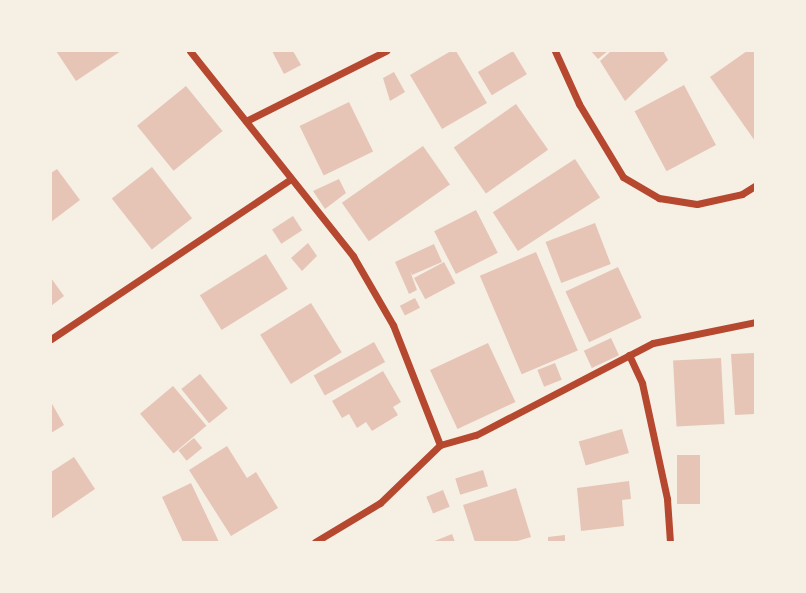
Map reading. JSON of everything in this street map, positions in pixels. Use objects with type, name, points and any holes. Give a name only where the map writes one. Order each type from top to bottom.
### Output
[{"type":"street","points":[[190,51],[353,256],[393,325],[440,445]]},
{"type":"street","points":[[246,121],[386,51]]},
{"type":"street","points":[[555,51],[579,104],[623,177],[659,198],[697,204],[742,194],[755,186]]},
{"type":"street","points":[[51,339],[292,179]]},
{"type":"street","points":[[315,542],[380,503],[440,445],[476,435],[653,343],[755,322]]},
{"type":"street","points":[[629,355],[642,383],[667,499],[670,542]]},
{"type":"building","points":[[56,51],[121,51],[76,81]]},
{"type":"building","points":[[272,51],[293,51],[301,65],[284,74]]},
{"type":"building","points":[[451,51],[456,51],[487,103],[442,129],[410,75]]},
{"type":"building","points":[[513,51],[527,74],[492,95],[478,72]]},
{"type":"building","points":[[591,51],[608,51],[598,59]]},
{"type":"building","points":[[611,51],[663,51],[668,60],[625,101],[600,61]]},
{"type":"building","points":[[747,51],[755,51],[755,141],[710,77]]},
{"type":"building","points":[[394,72],[405,92],[390,101],[383,78]]},
{"type":"building","points":[[684,85],[716,145],[666,171],[635,111]]},
{"type":"building","points":[[186,86],[223,131],[174,171],[137,126]]},
{"type":"building","points":[[349,102],[373,151],[324,176],[300,126]]},
{"type":"building","points":[[516,104],[548,150],[486,193],[454,148]]},
{"type":"building","points":[[423,146],[450,185],[369,241],[342,203]]},
{"type":"building","points":[[575,159],[600,198],[518,251],[493,212]]},
{"type":"building","points":[[152,167],[192,218],[152,250],[112,198]]},
{"type":"building","points":[[57,169],[80,200],[51,222],[51,173]]},
{"type":"building","points":[[339,179],[346,193],[325,209],[313,191]]},
{"type":"building","points":[[476,210],[498,253],[456,274],[434,231]]},
{"type":"building","points":[[293,216],[302,230],[281,244],[272,230]]},
{"type":"building","points":[[595,223],[611,264],[561,283],[546,242]]},
{"type":"building","points":[[308,243],[317,256],[302,271],[291,258]]},
{"type":"building","points":[[434,244],[442,262],[412,275],[410,271],[417,290],[409,294],[395,262]]},
{"type":"building","points":[[536,252],[578,350],[522,374],[480,276]]},
{"type":"building","points":[[266,254],[288,289],[222,330],[200,295]]},
{"type":"building","points":[[444,262],[455,283],[425,299],[414,278]]},
{"type":"building","points":[[618,267],[642,318],[589,342],[565,292]]},
{"type":"building","points":[[51,278],[64,296],[51,306]]},
{"type":"building","points":[[415,298],[420,308],[405,316],[400,306]]},
{"type":"building","points":[[311,303],[342,352],[291,384],[260,335]]},
{"type":"building","points":[[611,338],[619,355],[592,368],[584,351]]},
{"type":"building","points":[[374,342],[385,362],[325,396],[314,375]]},
{"type":"building","points":[[488,343],[515,402],[457,429],[430,370]]},
{"type":"building","points":[[755,353],[755,414],[735,415],[731,354]]},
{"type":"building","points":[[721,358],[724,424],[677,426],[673,361]]},
{"type":"building","points":[[555,363],[562,380],[544,387],[537,370]]},
{"type":"building","points":[[383,371],[401,402],[393,407],[398,415],[372,431],[366,422],[357,428],[349,414],[342,418],[332,401]]},
{"type":"building","points":[[200,374],[228,408],[209,423],[181,389]]},
{"type":"building","points":[[173,386],[206,426],[173,453],[140,414]]},
{"type":"building","points":[[51,402],[64,425],[51,433]]},
{"type":"building","points":[[622,429],[629,453],[586,465],[579,441]]},
{"type":"building","points":[[194,438],[202,448],[187,461],[178,451]]},
{"type":"building","points":[[227,446],[247,478],[256,472],[278,508],[231,536],[189,470]]},
{"type":"building","points":[[677,455],[700,455],[700,504],[677,504]]},
{"type":"building","points":[[74,457],[95,489],[51,519],[51,472]]},
{"type":"building","points":[[483,470],[488,486],[460,495],[455,478]]},
{"type":"building","points":[[629,481],[631,499],[622,500],[624,526],[581,531],[577,488]]},
{"type":"building","points":[[191,483],[219,542],[183,542],[162,497]]},
{"type":"building","points":[[516,488],[531,537],[514,542],[475,542],[463,505]]},
{"type":"building","points":[[443,490],[450,507],[433,513],[426,497]]},
{"type":"building","points":[[452,534],[455,542],[432,542]]},
{"type":"building","points":[[565,535],[565,542],[548,542],[548,537]]}]
